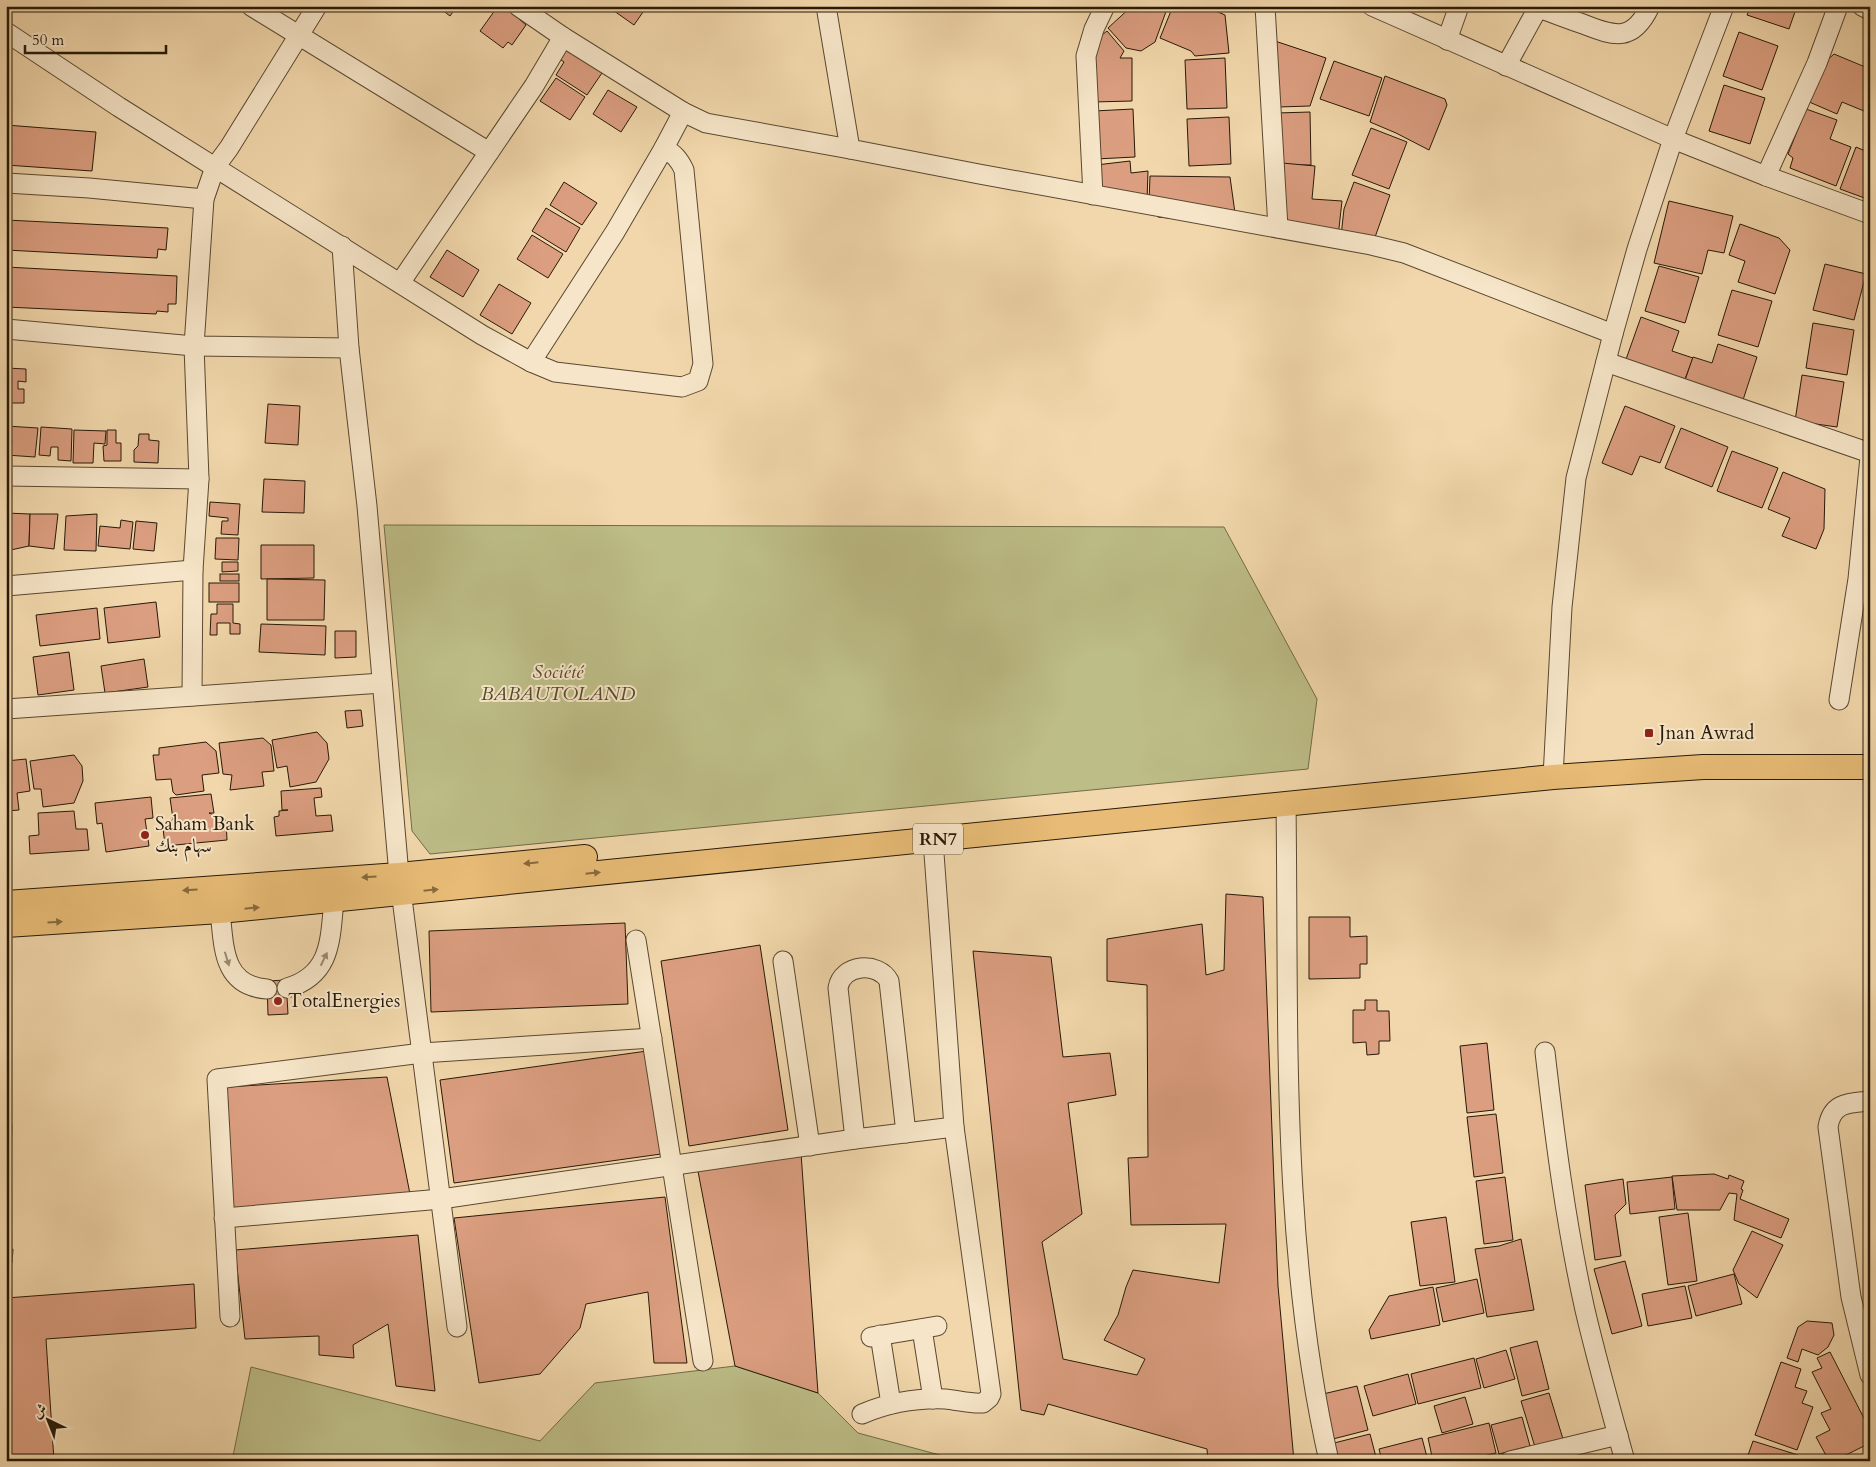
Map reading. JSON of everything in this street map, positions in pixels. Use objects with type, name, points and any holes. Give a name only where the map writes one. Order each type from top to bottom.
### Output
[{"type":"main road","name":"RN7","points":[[6,903],[401,884],[648,867],[1286,804],[1691,753],[1870,752]]},
{"type":"main road","name":"RN7","points":[[6,925],[220,911],[334,900],[401,884],[1554,770],[1703,767],[1870,767]]},
{"type":"street","points":[[251,6],[489,152]]},
{"type":"street","points":[[192,696],[193,570],[199,479],[194,346],[204,199],[215,167],[229,148],[317,6]]},
{"type":"street","points":[[518,6],[563,37],[683,112],[706,123],[1371,245],[1404,253],[1613,334]]},
{"type":"street","points":[[826,6],[850,148]]},
{"type":"street","points":[[1093,195],[1086,56],[1094,29],[1105,6]]},
{"type":"street","points":[[1265,6],[1278,228]]},
{"type":"street","points":[[1372,6],[1673,138],[1766,176],[1870,214]]},
{"type":"street","points":[[1447,40],[1459,6]]},
{"type":"street","points":[[1506,66],[1539,7],[1605,33],[1619,35],[1639,25],[1650,6]]},
{"type":"street","points":[[1554,770],[1562,607],[1576,478],[1637,249],[1673,138],[1724,6]]},
{"type":"street","points":[[1766,176],[1817,63],[1838,6]]},
{"type":"street","points":[[1862,6],[1870,10]]},
{"type":"street","points":[[6,32],[119,106],[482,335],[531,362],[555,372],[682,387],[698,381],[703,364],[684,170],[680,160],[664,148]]},
{"type":"street","points":[[400,283],[534,86],[563,37]]},
{"type":"street","points":[[531,362],[614,232],[683,112]]},
{"type":"street","points":[[6,183],[90,188],[204,199]]},
{"type":"street","points":[[342,246],[349,348],[367,506],[401,884],[457,1326]]},
{"type":"street","points":[[6,329],[194,346],[349,348]]},
{"type":"street","points":[[1606,362],[1870,453]]},
{"type":"street","points":[[1839,700],[1864,580],[1870,457]]},
{"type":"street","points":[[6,476],[199,479]]},
{"type":"street","points":[[6,586],[193,570]]},
{"type":"street","points":[[6,709],[382,683]]},
{"type":"street","points":[[1286,804],[1290,1127],[1294,1217],[1307,1343],[1329,1461]]},
{"type":"street","points":[[862,1414],[891,1404],[932,1399],[983,1403],[990,1398],[991,1394],[954,1127],[933,840]]},
{"type":"street","points":[[287,988],[314,974],[326,957],[329,947],[334,900]]},
{"type":"street","points":[[220,911],[225,953],[232,972],[248,985],[267,989]]},
{"type":"street","points":[[636,940],[703,1361]]},
{"type":"street","points":[[783,961],[810,1146]]},
{"type":"street","points":[[855,1139],[838,988],[841,977],[850,970],[876,969],[882,971],[889,981],[906,1133]]},
{"type":"street","points":[[230,1318],[217,1079],[422,1052],[652,1038]]},
{"type":"street","points":[[1545,1052],[1561,1181],[1572,1245],[1600,1372],[1625,1461]]},
{"type":"street","points":[[1870,1101],[1843,1104],[1832,1114],[1828,1127],[1851,1297],[1870,1375]]},
{"type":"street","points":[[224,1218],[441,1199],[855,1139],[954,1127]]},
{"type":"street","points":[[891,1404],[876,1336],[930,1327],[932,1399]]},
{"type":"street","points":[[1510,1461],[1618,1435]]},
{"type":"green space","name":"Société BABAUTOLAND","points":[[384,525],[1224,527],[1317,699],[1308,769],[430,854],[412,831]]},
{"type":"green space","points":[[735,1366],[818,1393],[858,1433],[962,1461],[232,1461],[251,1367],[540,1441],[595,1383]]},
{"type":"building","points":[[437,6],[457,6],[450,16]]},
{"type":"building","points":[[498,6],[507,11],[509,9],[521,17],[519,19],[526,25],[512,45],[508,42],[503,48],[480,31]]},
{"type":"building","points":[[607,6],[639,6],[637,9],[643,12],[634,25]]},
{"type":"building","points":[[1132,6],[1168,6],[1155,42],[1141,51],[1126,48],[1108,28]]},
{"type":"building","points":[[1173,6],[1204,6],[1225,15],[1229,53],[1195,56],[1191,51],[1160,38]]},
{"type":"building","points":[[1751,6],[1797,6],[1789,29],[1747,15]]},
{"type":"building","points":[[1107,31],[1124,51],[1120,58],[1132,58],[1132,101],[1093,102],[1092,43]]},
{"type":"building","points":[[1739,32],[1778,46],[1762,90],[1723,76]]},
{"type":"building","points":[[1275,41],[1326,58],[1310,106],[1278,107]]},
{"type":"building","points":[[566,45],[604,70],[587,95],[556,75],[564,62],[558,58]]},
{"type":"building","points":[[1834,54],[1870,69],[1870,97],[1864,111],[1842,102],[1837,114],[1807,101],[1822,65]]},
{"type":"building","points":[[1225,58],[1227,108],[1187,109],[1185,60]]},
{"type":"building","points":[[1334,61],[1382,78],[1369,116],[1320,99]]},
{"type":"building","points":[[1385,76],[1445,99],[1447,105],[1429,150],[1370,122]]},
{"type":"building","points":[[556,78],[585,97],[570,120],[540,101]]},
{"type":"building","points":[[1724,85],[1765,98],[1750,144],[1709,131]]},
{"type":"building","points":[[608,90],[637,107],[621,132],[593,114]]},
{"type":"building","points":[[1133,109],[1135,157],[1096,159],[1094,111]]},
{"type":"building","points":[[1806,109],[1837,120],[1830,139],[1851,147],[1836,186],[1790,168],[1793,158],[1788,154]]},
{"type":"building","points":[[1310,112],[1311,165],[1278,165],[1277,113]]},
{"type":"building","points":[[1229,117],[1231,164],[1189,166],[1187,119]]},
{"type":"building","points":[[6,125],[96,132],[92,171],[6,165]]},
{"type":"building","points":[[1371,128],[1407,142],[1389,189],[1352,175]]},
{"type":"building","points":[[1856,147],[1870,153],[1870,200],[1840,189]]},
{"type":"building","points":[[1130,161],[1131,173],[1148,171],[1147,201],[1098,191],[1096,165]]},
{"type":"building","points":[[1271,162],[1315,166],[1312,199],[1342,201],[1337,246],[1272,229]]},
{"type":"building","points":[[1150,176],[1230,177],[1235,213],[1189,220],[1158,217],[1149,202]]},
{"type":"building","points":[[564,182],[597,203],[582,225],[550,205]]},
{"type":"building","points":[[1354,182],[1390,195],[1374,240],[1341,236],[1344,209]]},
{"type":"building","points":[[1669,201],[1733,216],[1724,253],[1708,250],[1702,274],[1654,263]]},
{"type":"building","points":[[546,208],[580,228],[566,252],[532,231]]},
{"type":"building","points":[[6,220],[168,228],[166,250],[158,249],[157,258],[6,250]]},
{"type":"building","points":[[1740,224],[1779,238],[1790,250],[1775,294],[1738,282],[1745,261],[1729,255]]},
{"type":"building","points":[[532,235],[563,254],[548,278],[517,259]]},
{"type":"building","points":[[447,250],[479,270],[463,297],[430,277]]},
{"type":"building","points":[[1825,264],[1866,274],[1854,320],[1813,310]]},
{"type":"building","points":[[1659,266],[1699,277],[1685,323],[1645,311]]},
{"type":"building","points":[[6,267],[177,276],[176,304],[168,304],[168,312],[157,311],[156,314],[6,307]]},
{"type":"building","points":[[499,284],[531,303],[512,334],[480,315]]},
{"type":"building","points":[[1732,290],[1772,301],[1758,347],[1718,335]]},
{"type":"building","points":[[1641,317],[1679,331],[1672,351],[1693,358],[1682,387],[1624,365]]},
{"type":"building","points":[[1813,323],[1854,330],[1847,375],[1806,368]]},
{"type":"building","points":[[1718,344],[1757,357],[1743,400],[1683,386],[1693,357],[1712,363]]},
{"type":"building","points":[[6,368],[26,369],[26,382],[18,381],[18,389],[24,389],[24,403],[6,403]]},
{"type":"building","points":[[1802,375],[1844,382],[1837,427],[1795,421]]},
{"type":"building","points":[[268,404],[300,406],[298,445],[265,443]]},
{"type":"building","points":[[1625,406],[1675,426],[1660,463],[1640,456],[1632,475],[1602,463]]},
{"type":"building","points":[[6,426],[38,428],[35,457],[6,455],[6,450],[11,450],[12,440],[6,440]]},
{"type":"building","points":[[41,427],[72,429],[71,461],[58,460],[58,447],[51,447],[50,456],[39,455]]},
{"type":"building","points":[[1681,428],[1728,447],[1712,487],[1665,468]]},
{"type":"building","points":[[74,430],[106,431],[105,444],[94,443],[93,463],[73,463]]},
{"type":"building","points":[[107,430],[116,430],[116,443],[121,443],[121,461],[104,461],[103,446],[107,445]]},
{"type":"building","points":[[139,434],[149,434],[149,440],[159,441],[158,463],[134,462],[134,450],[138,446]]},
{"type":"building","points":[[1732,451],[1778,468],[1762,508],[1717,491]]},
{"type":"building","points":[[1783,472],[1825,489],[1824,529],[1816,549],[1782,536],[1790,518],[1768,509]]},
{"type":"building","points":[[264,479],[305,481],[304,513],[262,512]]},
{"type":"building","points":[[210,502],[240,504],[238,535],[221,534],[222,521],[228,521],[228,518],[209,516]]},
{"type":"building","points":[[6,513],[30,514],[29,546],[6,551]]},
{"type":"building","points":[[30,514],[58,514],[54,549],[29,546]]},
{"type":"building","points":[[97,514],[96,551],[64,550],[66,516]]},
{"type":"building","points":[[121,520],[133,522],[130,549],[98,546],[100,526],[120,528]]},
{"type":"building","points":[[136,521],[157,523],[154,551],[133,549]]},
{"type":"building","points":[[216,538],[239,538],[238,560],[215,559]]},
{"type":"building","points":[[261,545],[314,545],[314,578],[261,579]]},
{"type":"building","points":[[222,562],[238,562],[238,571],[222,572]]},
{"type":"building","points":[[220,574],[239,574],[239,581],[220,581]]},
{"type":"building","points":[[267,579],[325,580],[324,620],[267,620]]},
{"type":"building","points":[[209,583],[239,583],[239,602],[209,602]]},
{"type":"building","points":[[156,602],[160,637],[108,643],[104,608]]},
{"type":"building","points":[[217,604],[233,604],[233,623],[240,624],[240,634],[230,634],[230,623],[217,623],[217,635],[210,635],[211,614],[217,614]]},
{"type":"building","points":[[97,608],[100,639],[40,646],[36,615]]},
{"type":"building","points":[[261,624],[326,626],[325,655],[259,652]]},
{"type":"building","points":[[335,631],[356,631],[356,657],[335,658]]},
{"type":"building","points":[[69,652],[74,690],[38,695],[33,657]]},
{"type":"building","points":[[144,659],[148,687],[105,693],[101,666]]},
{"type":"building","points":[[361,710],[363,726],[347,728],[345,711]]},
{"type":"building","points":[[317,732],[327,743],[329,759],[316,782],[290,787],[287,766],[277,768],[272,740]]},
{"type":"building","points":[[263,738],[271,745],[274,771],[262,772],[264,786],[230,790],[232,775],[223,774],[219,743]]},
{"type":"building","points":[[206,742],[216,751],[219,773],[202,775],[204,791],[176,795],[173,792],[171,779],[156,780],[153,755],[159,755],[159,748]]},
{"type":"building","points":[[74,755],[82,766],[83,781],[74,803],[43,807],[41,789],[34,789],[30,761]]},
{"type":"building","points":[[26,759],[30,791],[17,793],[19,810],[6,811],[6,761]]},
{"type":"building","points":[[321,788],[322,797],[314,798],[316,816],[331,815],[333,831],[276,836],[274,817],[279,816],[279,811],[288,810],[282,810],[281,791]]},
{"type":"building","points":[[211,794],[214,813],[209,813],[226,820],[227,840],[165,846],[163,828],[173,819],[170,798]]},
{"type":"building","points":[[151,797],[153,818],[145,819],[149,846],[106,852],[102,823],[97,824],[95,803]]},
{"type":"building","points":[[74,811],[76,829],[87,829],[89,850],[30,854],[29,836],[39,835],[38,813]]},
{"type":"building","points":[[1226,894],[1263,897],[1278,1286],[1294,1461],[1208,1461],[1207,1449],[1048,1404],[1044,1415],[1021,1410],[973,951],[1051,957],[1063,1057],[1110,1053],[1116,1095],[1068,1103],[1082,1214],[1042,1242],[1063,1359],[1137,1375],[1145,1359],[1104,1340],[1118,1315],[1133,1270],[1219,1283],[1226,1224],[1131,1225],[1128,1158],[1148,1157],[1147,985],[1107,981],[1107,939],[1202,924],[1206,975],[1224,970]]},
{"type":"building","points":[[1309,917],[1350,917],[1350,937],[1367,936],[1367,964],[1360,964],[1360,978],[1309,979]]},
{"type":"building","points":[[625,923],[628,1004],[431,1012],[429,931]]},
{"type":"building","points":[[760,945],[788,1130],[689,1146],[661,961]]},
{"type":"building","name":"TotalEnergies","points":[[286,980],[288,1014],[268,1015],[267,981]]},
{"type":"building","points":[[1365,1000],[1377,1000],[1377,1011],[1389,1011],[1390,1041],[1379,1041],[1379,1054],[1367,1055],[1366,1042],[1353,1043],[1353,1010],[1365,1010]]},
{"type":"building","points":[[1487,1043],[1494,1110],[1467,1113],[1460,1046]]},
{"type":"building","points":[[647,1051],[661,1154],[454,1183],[440,1080]]},
{"type":"building","points":[[387,1077],[410,1194],[233,1209],[227,1087]]},
{"type":"building","points":[[1496,1114],[1503,1173],[1474,1177],[1467,1117]]},
{"type":"building","points":[[6,1125],[12,1125],[8,1242],[6,1242]]},
{"type":"building","points":[[801,1153],[818,1393],[735,1366],[697,1166]]},
{"type":"building","points":[[1714,1174],[1728,1179],[1729,1175],[1744,1181],[1740,1199],[1789,1219],[1781,1238],[1734,1220],[1737,1194],[1729,1193],[1720,1210],[1677,1210],[1672,1176]]},
{"type":"building","points":[[1505,1177],[1513,1240],[1484,1244],[1476,1181]]},
{"type":"building","points":[[1672,1177],[1675,1209],[1630,1214],[1627,1182]]},
{"type":"building","points":[[1623,1179],[1626,1204],[1615,1215],[1621,1256],[1595,1260],[1585,1185]]},
{"type":"building","points":[[665,1197],[687,1363],[654,1363],[648,1292],[586,1304],[580,1328],[540,1374],[479,1383],[454,1218]]},
{"type":"building","points":[[1688,1213],[1697,1281],[1668,1285],[1659,1217]]},
{"type":"building","points":[[1446,1217],[1455,1282],[1420,1286],[1411,1222]]},
{"type":"building","points":[[1752,1231],[1783,1245],[1757,1298],[1739,1284],[1733,1270]]},
{"type":"building","points":[[418,1235],[435,1391],[396,1386],[388,1324],[353,1345],[354,1358],[319,1355],[319,1336],[245,1339],[235,1250]]},
{"type":"building","points":[[1521,1239],[1534,1310],[1487,1317],[1475,1249],[1499,1246]]},
{"type":"building","points":[[6,1249],[13,1249],[12,1263],[6,1263]]},
{"type":"building","points":[[1625,1261],[1642,1326],[1612,1334],[1594,1269]]},
{"type":"building","points":[[1734,1274],[1742,1304],[1696,1316],[1688,1286]]},
{"type":"building","points":[[1477,1279],[1484,1313],[1443,1322],[1436,1288]]},
{"type":"building","points":[[194,1284],[196,1328],[46,1339],[54,1461],[11,1461],[6,1395],[6,1298]]},
{"type":"building","points":[[1685,1286],[1692,1318],[1648,1326],[1642,1294]]},
{"type":"building","points":[[1433,1287],[1440,1325],[1371,1339],[1369,1330],[1389,1296]]},
{"type":"building","points":[[1807,1321],[1832,1323],[1834,1335],[1828,1347],[1818,1355],[1802,1349],[1798,1362],[1787,1358],[1798,1327]]},
{"type":"building","points":[[1537,1341],[1549,1389],[1522,1396],[1510,1348]]},
{"type":"building","points":[[1506,1350],[1515,1379],[1484,1388],[1476,1359]]},
{"type":"building","points":[[1830,1352],[1870,1430],[1870,1443],[1834,1461],[1829,1461],[1816,1437],[1830,1430],[1821,1413],[1831,1409],[1812,1372],[1822,1368],[1817,1358]]},
{"type":"building","points":[[1474,1358],[1481,1388],[1418,1404],[1411,1374]]},
{"type":"building","points":[[1781,1362],[1801,1369],[1795,1387],[1807,1391],[1802,1403],[1813,1407],[1797,1450],[1755,1435]]},
{"type":"building","points":[[1408,1374],[1416,1404],[1373,1416],[1364,1386]]},
{"type":"building","points":[[1357,1386],[1368,1430],[1333,1439],[1323,1394]]},
{"type":"building","points":[[1549,1393],[1563,1439],[1535,1447],[1521,1401]]},
{"type":"building","points":[[1465,1397],[1473,1424],[1442,1433],[1434,1406]]},
{"type":"building","points":[[1522,1417],[1530,1446],[1499,1454],[1491,1425]]},
{"type":"building","points":[[1489,1423],[1496,1453],[1462,1461],[1433,1461],[1428,1438]]},
{"type":"building","points":[[1370,1434],[1377,1461],[1339,1461],[1334,1443]]},
{"type":"building","points":[[1422,1438],[1428,1461],[1382,1461],[1379,1449]]},
{"type":"building","points":[[1753,1441],[1798,1455],[1796,1461],[1746,1461]]},
{"type":"place","name":"Jnan Awrad","points":[[1649,733]]},
{"type":"place","name":"Saham Bank سهام بنك","points":[[145,835]]},
{"type":"place","name":"TotalEnergies","points":[[278,1001]]}]
